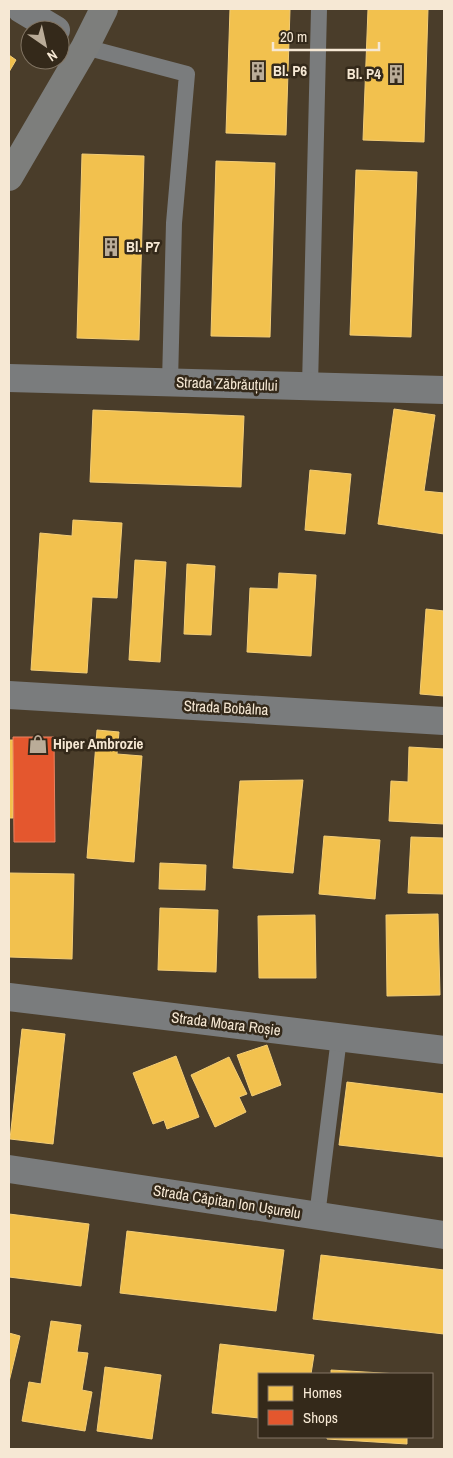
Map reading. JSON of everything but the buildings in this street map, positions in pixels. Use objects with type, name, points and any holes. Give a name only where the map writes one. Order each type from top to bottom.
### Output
[{"type":"main road","points":[[9,177],[85,47],[104,9]]},
{"type":"street","points":[[21,9],[39,20]]},
{"type":"street","points":[[70,38],[85,47]]},
{"type":"street","name":"Strada Zăbrăuțului","points":[[9,378],[444,390]]},
{"type":"street","name":"Strada Bobâlna","points":[[9,694],[444,721]]},
{"type":"street","name":"Strada Moara Roșie","points":[[9,998],[444,1050]]},
{"type":"street","name":"Strada Căpitan Ion Ușurelu","points":[[9,1168],[444,1235]]},
{"type":"lane","points":[[310,386],[319,9]]},
{"type":"lane","points":[[85,47],[187,74],[174,223],[170,382]]},
{"type":"lane","points":[[317,1216],[338,1038]]},
{"type":"place","name":"Bl. P6","points":[[258,71]]},
{"type":"place","name":"Bl. P4","points":[[396,74]]},
{"type":"place","name":"Bl. P7","points":[[111,247]]},
{"type":"place","name":"Hiper Ambrozie","points":[[38,744]]}]
